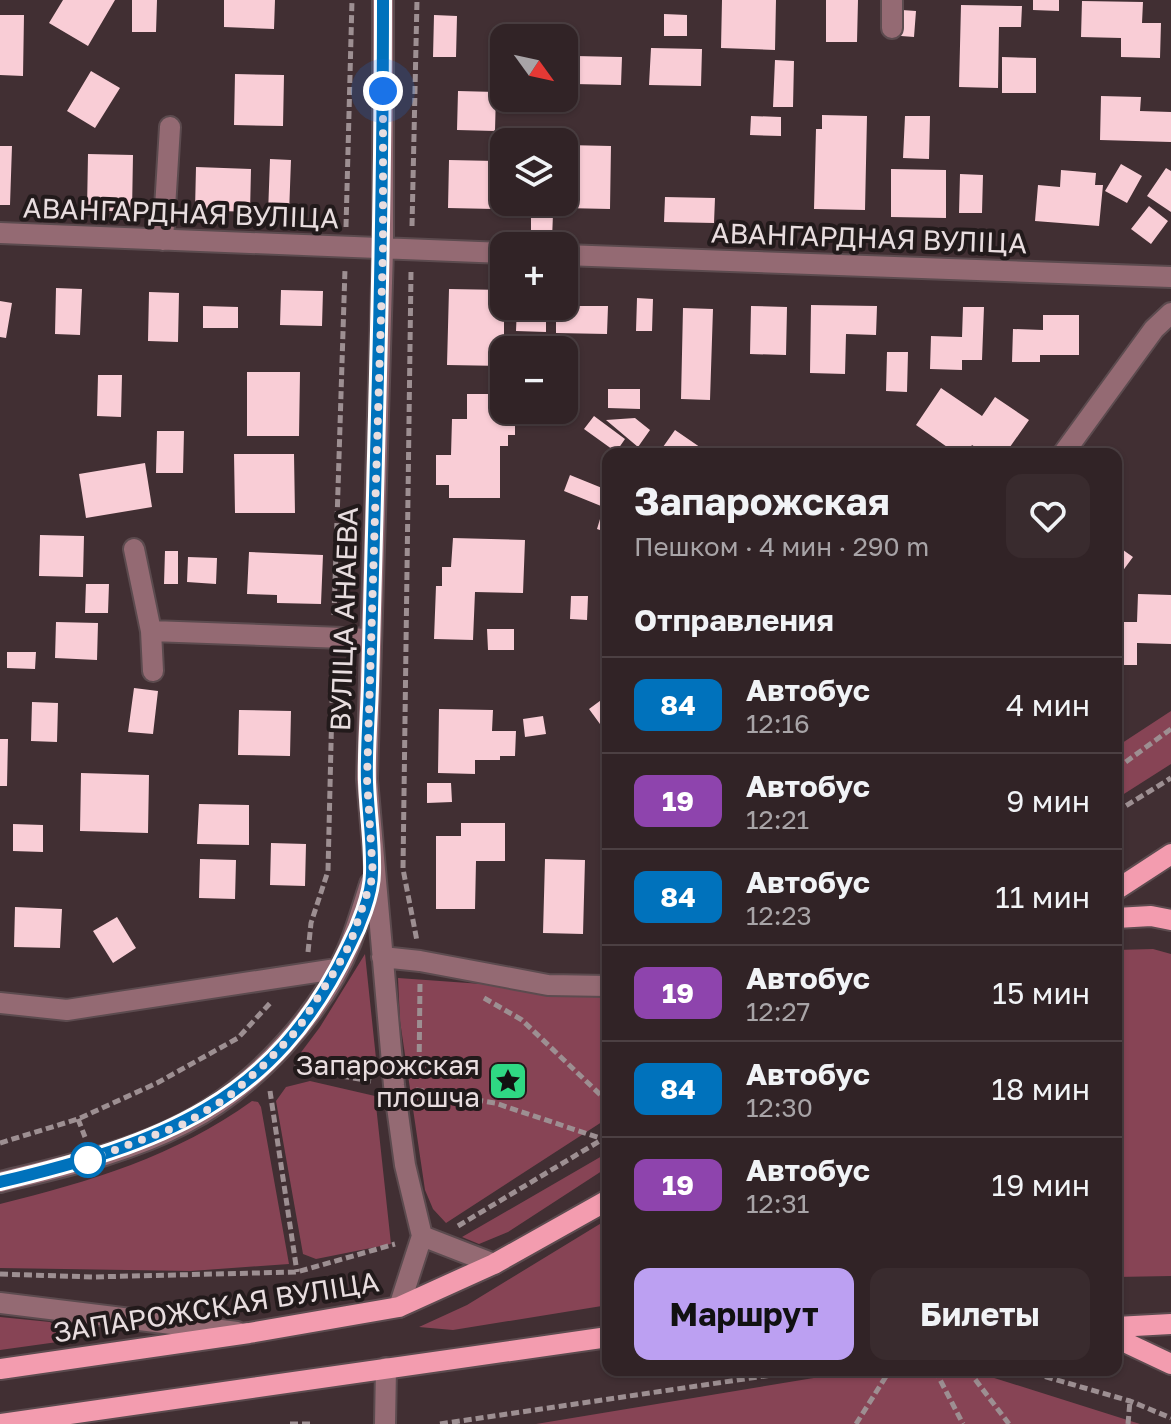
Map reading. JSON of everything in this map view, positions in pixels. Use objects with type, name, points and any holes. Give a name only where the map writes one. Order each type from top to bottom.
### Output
[{"type":"main road","points":[[1122,886],[1171,854]]},
{"type":"main road","points":[[1122,918],[1151,916],[1171,920]]},
{"type":"main road","name":"ЗАПАРОЖСКАЯ ВУЛІЦА","points":[[0,1369],[249,1333],[399,1307],[494,1264],[602,1203]]},
{"type":"main road","points":[[1122,1327],[1171,1324]]},
{"type":"main road","points":[[0,1424],[305,1383],[386,1368],[602,1338]]},
{"type":"main road","points":[[1122,1341],[1171,1364]]},
{"type":"street","name":"ВУЛІЦА АНАЕВА","points":[[383,0],[383,250],[367,779],[373,876],[403,1152],[422,1236]]},
{"type":"street","points":[[892,0],[892,28]]},
{"type":"street","points":[[163,240],[170,127]]},
{"type":"street","name":"АВАНГАРДНАЯ ВУЛІЦА","points":[[0,233],[490,253]]},
{"type":"street","name":"АВАНГАРДНАЯ ВУЛІЦА","points":[[578,256],[1171,277]]},
{"type":"street","points":[[1067,448],[1154,329],[1171,313]]},
{"type":"street","points":[[134,549],[151,631],[153,671]]},
{"type":"street","points":[[151,631],[371,639]]},
{"type":"street","points":[[0,1182],[94,1159],[184,1124],[227,1098],[298,1029],[350,944],[373,876]]},
{"type":"street","points":[[382,957],[548,985],[602,986]]},
{"type":"street","points":[[0,1003],[67,1010],[336,969]]},
{"type":"street","points":[[399,1307],[422,1236],[494,1264]]},
{"type":"street","points":[[0,1303],[249,1333]]},
{"type":"street","points":[[385,1424],[386,1368]]},
{"type":"path","points":[[417,0],[403,647],[403,869],[420,961],[419,1090]]},
{"type":"path","points":[[1122,765],[1171,729]]},
{"type":"path","points":[[1122,808],[1171,778]]},
{"type":"path","points":[[471,990],[522,1020],[602,1096]]},
{"type":"path","points":[[266,1063],[297,1272]]},
{"type":"path","points":[[0,1274],[92,1277],[297,1272],[452,1230],[602,1140]]},
{"type":"path","points":[[440,1424],[764,1376]]},
{"type":"path","points":[[856,1424],[886,1376]]},
{"type":"path","points":[[938,1376],[963,1424]]},
{"type":"path","points":[[973,1376],[1009,1424]]},
{"type":"path","points":[[1043,1376],[1130,1401],[1171,1418]]},
{"type":"path","points":[[1128,1424],[1130,1401]]},
{"type":"path","points":[[290,1424],[312,1424]]},
{"type":"shaded area","points":[[1171,711],[1171,764],[1122,795],[1122,743]]},
{"type":"shaded area","points":[[1153,949],[1171,954],[1171,1276],[1122,1277],[1122,950]]},
{"type":"shaded area","points":[[365,954],[377,1068],[296,1059],[320,1027]]},
{"type":"shaded area","points":[[398,978],[602,993],[602,1122],[446,1223],[433,1209],[425,1190],[400,1021]]},
{"type":"shaded area","points":[[310,1081],[375,1096],[391,1244],[316,1259],[303,1254],[276,1101],[286,1087]]},
{"type":"shaded area","points":[[252,1101],[258,1102],[261,1107],[289,1264],[191,1271],[0,1268],[0,1204],[131,1165],[193,1137]]},
{"type":"shaded area","points":[[602,1156],[602,1171],[508,1232],[479,1244],[462,1237]]},
{"type":"shaded area","points":[[602,1223],[602,1306],[453,1330],[419,1327],[467,1305]]},
{"type":"shaded area","points":[[0,1317],[50,1322],[72,1340],[0,1350]]},
{"type":"shaded area","points":[[826,1376],[988,1376],[1140,1424],[536,1424]]},
{"type":"building","points":[[63,0],[115,0],[88,46],[49,23]]},
{"type":"building","points":[[132,0],[157,0],[156,32],[132,32]]},
{"type":"building","points":[[224,0],[275,0],[274,29],[224,27]]},
{"type":"building","points":[[722,0],[776,0],[775,50],[721,48]]},
{"type":"building","points":[[826,0],[858,0],[857,42],[826,42]]},
{"type":"building","points":[[1033,0],[1059,0],[1059,11],[1033,10]]},
{"type":"building","points":[[1082,1],[1143,2],[1142,23],[1161,23],[1160,58],[1121,57],[1121,38],[1081,37]]},
{"type":"building","points":[[961,5],[1022,6],[1021,27],[999,27],[998,88],[959,87]]},
{"type":"building","points":[[902,10],[916,11],[914,37],[901,36]]},
{"type":"building","points":[[664,14],[687,15],[687,36],[664,36]]},
{"type":"building","points":[[0,15],[24,15],[23,76],[0,75]]},
{"type":"building","points":[[434,15],[457,16],[456,57],[433,57]]},
{"type":"building","points":[[651,48],[702,49],[701,86],[649,85]]},
{"type":"building","points":[[578,56],[622,57],[621,85],[578,84]]},
{"type":"building","points":[[1002,57],[1036,58],[1036,93],[1002,93]]},
{"type":"building","points":[[775,60],[794,61],[793,107],[773,107]]},
{"type":"building","points":[[91,71],[120,88],[95,128],[67,111]]},
{"type":"building","points":[[235,74],[284,75],[283,126],[234,125]]},
{"type":"building","points":[[458,91],[490,92],[490,112],[495,112],[495,128],[490,128],[490,131],[457,130]]},
{"type":"building","points":[[1101,96],[1141,97],[1140,111],[1171,112],[1171,142],[1100,140]]},
{"type":"building","points":[[822,115],[867,116],[865,210],[814,209],[816,129],[822,129]]},
{"type":"building","points":[[751,116],[781,117],[781,136],[750,135]]},
{"type":"building","points":[[905,116],[930,116],[929,159],[903,158]]},
{"type":"building","points":[[578,145],[611,146],[610,209],[578,208]]},
{"type":"building","points":[[0,146],[12,146],[10,205],[0,205]]},
{"type":"building","points":[[88,154],[133,155],[132,212],[87,210]]},
{"type":"building","points":[[270,159],[291,160],[289,214],[268,214]]},
{"type":"building","points":[[449,160],[490,161],[490,209],[448,208]]},
{"type":"building","points":[[1121,164],[1142,176],[1127,203],[1105,191]]},
{"type":"building","points":[[196,167],[251,169],[250,212],[195,210]]},
{"type":"building","points":[[1166,168],[1171,171],[1171,212],[1147,196]]},
{"type":"building","points":[[891,169],[946,170],[946,218],[891,217]]},
{"type":"building","points":[[1061,170],[1096,173],[1095,185],[1103,185],[1099,226],[1035,221],[1038,185],[1060,187]]},
{"type":"building","points":[[960,174],[983,175],[982,213],[959,213]]},
{"type":"building","points":[[665,197],[715,198],[714,223],[664,222]]},
{"type":"building","points":[[1149,206],[1168,221],[1151,244],[1131,229]]},
{"type":"building","points":[[531,216],[553,216],[552,232],[531,232]]},
{"type":"building","points":[[56,288],[82,289],[80,335],[55,334]]},
{"type":"building","points":[[449,289],[490,290],[490,320],[504,320],[504,336],[490,336],[490,366],[447,365]]},
{"type":"building","points":[[281,290],[323,291],[322,326],[280,325]]},
{"type":"building","points":[[149,292],[179,293],[178,342],[148,341]]},
{"type":"building","points":[[637,298],[653,299],[652,331],[636,331]]},
{"type":"building","points":[[0,301],[12,303],[6,338],[0,337]]},
{"type":"building","points":[[811,305],[877,306],[876,335],[846,334],[845,374],[810,373]]},
{"type":"building","points":[[203,306],[238,307],[238,328],[203,328]]},
{"type":"building","points":[[578,306],[608,306],[607,334],[556,333],[556,320],[578,320]]},
{"type":"building","points":[[751,306],[787,307],[786,355],[750,354]]},
{"type":"building","points":[[963,307],[984,307],[982,360],[962,360],[962,370],[930,369],[931,336],[962,337]]},
{"type":"building","points":[[683,308],[713,309],[710,400],[681,399]]},
{"type":"building","points":[[1043,315],[1079,315],[1079,355],[1040,355],[1040,362],[1012,362],[1013,329],[1043,330]]},
{"type":"building","points":[[516,320],[546,320],[546,332],[516,331]]},
{"type":"building","points":[[887,352],[908,352],[907,392],[886,391]]},
{"type":"building","points":[[247,372],[300,372],[299,436],[247,436]]},
{"type":"building","points":[[98,375],[122,375],[121,417],[97,416]]},
{"type":"building","points":[[941,388],[982,416],[995,397],[1029,420],[1009,448],[977,448],[972,445],[970,448],[949,448],[916,425]]},
{"type":"building","points":[[608,389],[640,389],[640,409],[608,408]]},
{"type":"building","points":[[467,394],[490,394],[490,424],[515,424],[515,435],[508,435],[508,446],[500,446],[500,498],[449,498],[449,485],[436,485],[436,455],[451,455],[452,419],[467,419]]},
{"type":"building","points":[[594,416],[625,439],[619,448],[610,448],[584,429]]},
{"type":"building","points":[[635,418],[650,430],[638,447],[606,420]]},
{"type":"building","points":[[675,430],[701,448],[662,448]]},
{"type":"building","points":[[157,431],[184,431],[183,473],[156,473]]},
{"type":"building","points":[[234,454],[294,454],[295,513],[235,513]]},
{"type":"building","points":[[145,463],[152,507],[86,518],[79,474]]},
{"type":"building","points":[[570,475],[602,488],[602,503],[601,506],[564,491]]},
{"type":"building","points":[[602,512],[602,531],[597,529]]},
{"type":"building","points":[[40,535],[84,536],[83,577],[39,576]]},
{"type":"building","points":[[453,538],[525,540],[523,593],[475,592],[473,640],[434,639],[436,586],[442,586],[442,567],[451,567]]},
{"type":"building","points":[[1122,549],[1133,557],[1122,572]]},
{"type":"building","points":[[165,551],[178,551],[178,584],[164,584]]},
{"type":"building","points":[[249,552],[323,555],[321,604],[277,603],[277,595],[247,594]]},
{"type":"building","points":[[188,557],[217,558],[216,584],[187,582]]},
{"type":"building","points":[[86,584],[109,584],[108,613],[85,613]]},
{"type":"building","points":[[1138,594],[1171,595],[1171,644],[1137,643],[1137,665],[1122,665],[1122,622],[1137,622]]},
{"type":"building","points":[[571,596],[588,596],[587,620],[570,619]]},
{"type":"building","points":[[56,622],[98,623],[97,660],[55,658]]},
{"type":"building","points":[[487,629],[514,629],[514,650],[488,650]]},
{"type":"building","points":[[7,652],[36,652],[35,669],[7,668]]},
{"type":"building","points":[[134,688],[158,691],[153,734],[128,732]]},
{"type":"building","points":[[602,699],[602,727],[589,709]]},
{"type":"building","points":[[32,702],[58,703],[57,742],[31,741]]},
{"type":"building","points":[[439,709],[493,710],[492,731],[516,731],[515,756],[500,756],[500,760],[475,760],[475,774],[438,773]]},
{"type":"building","points":[[239,710],[291,711],[290,756],[238,755]]},
{"type":"building","points":[[543,716],[546,734],[525,737],[523,719]]},
{"type":"building","points":[[0,739],[8,739],[7,786],[0,786]]},
{"type":"building","points":[[81,773],[149,775],[148,833],[80,831]]},
{"type":"building","points":[[427,783],[451,783],[452,802],[427,803]]},
{"type":"building","points":[[199,804],[249,805],[249,845],[197,844]]},
{"type":"building","points":[[461,823],[505,823],[505,861],[476,861],[475,909],[436,909],[436,836],[461,836]]},
{"type":"building","points":[[13,824],[43,825],[43,852],[13,851]]},
{"type":"building","points":[[271,843],[306,844],[305,886],[270,885]]},
{"type":"building","points":[[200,859],[236,860],[235,899],[199,898]]},
{"type":"building","points":[[545,859],[585,860],[583,934],[543,933]]},
{"type":"building","points":[[15,907],[62,909],[60,948],[14,947]]},
{"type":"building","points":[[117,917],[136,948],[113,963],[93,931]]},
{"type":"bus line","name":"84","points":[[0,1182],[94,1159],[184,1124],[227,1098],[298,1029],[350,944],[373,876],[367,779],[383,250],[383,0]]},
{"type":"place","name":"Запарожская плошча","points":[[508,1081]]},
{"type":"route","points":[[88,1160],[184,1124],[227,1098],[266,1063],[298,1029],[336,969],[350,944],[373,876],[367,779],[383,250],[383,91]]}]
